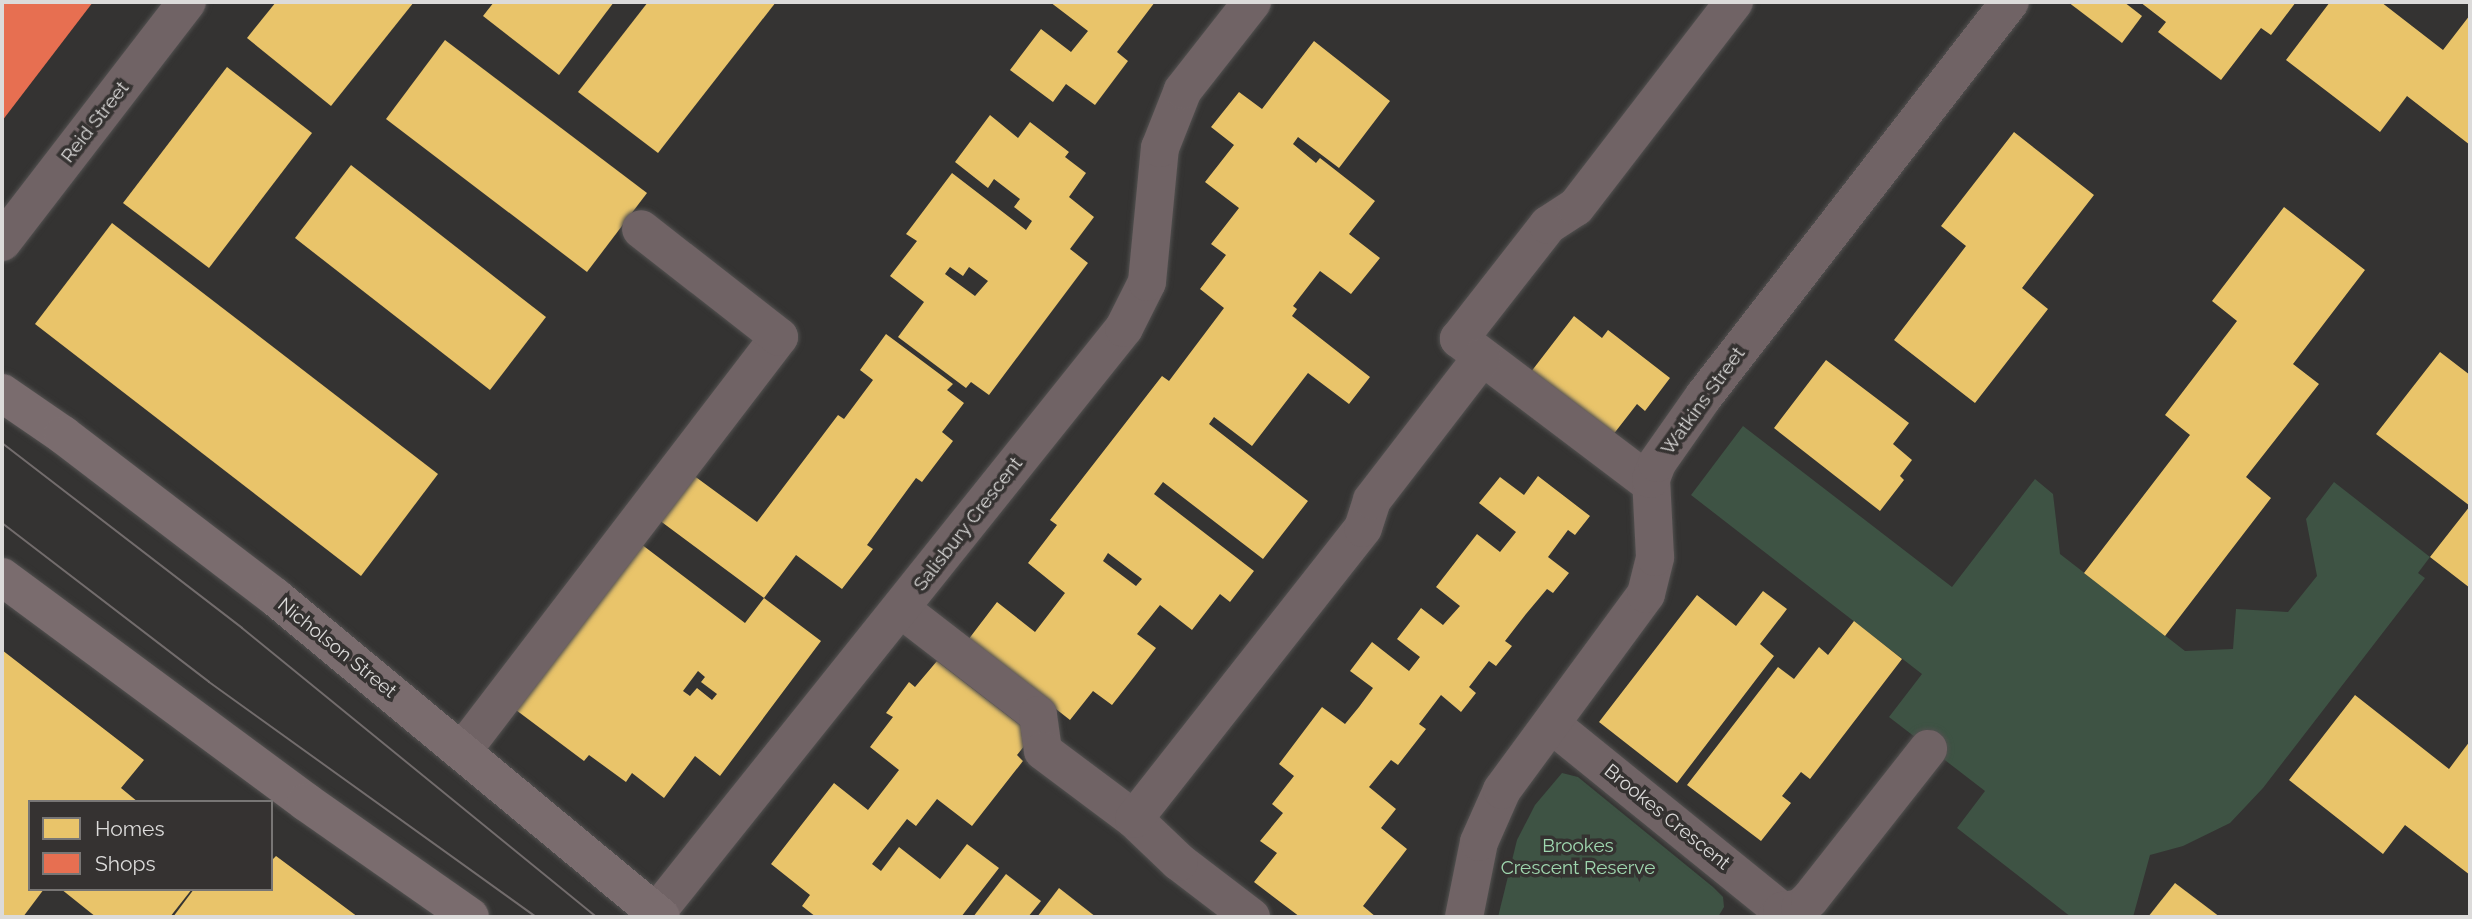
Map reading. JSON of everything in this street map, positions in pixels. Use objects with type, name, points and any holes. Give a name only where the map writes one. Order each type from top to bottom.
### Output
[{"type":"main road","name":"Nicholson Street","points":[[2,393],[63,435],[264,589],[463,750],[659,915]]},
{"type":"main road","points":[[2,577],[306,802],[470,917]]},
{"type":"street","name":"Salisbury Crescent","points":[[659,915],[1124,328],[1147,282],[1160,148],[1183,90],[1252,2]]},
{"type":"street","points":[[1651,484],[1459,339],[1548,225],[1576,207],[1734,2]]},
{"type":"street","name":"Watkins Street","points":[[1464,917],[1479,842],[1502,790],[1646,594],[1655,557],[1651,484],[1657,463],[1704,396],[2010,2]]},
{"type":"street","name":"Reid Street","points":[[2,242],[176,6]]},
{"type":"street","points":[[463,750],[779,337],[641,229]]},
{"type":"street","points":[[1134,819],[1363,528],[1372,500],[1482,358]]},
{"type":"street","points":[[901,609],[1038,715],[1043,751],[1134,819],[1179,862],[1251,917]]},
{"type":"street","name":"Brookes Crescent","points":[[1550,724],[1780,914],[1800,908],[1810,899],[1928,749]]},
{"type":"green space","points":[[1743,426],[1952,587],[2035,479],[2053,494],[2060,554],[2185,651],[2233,649],[2236,609],[2288,612],[2317,576],[2306,519],[2334,482],[2430,557],[2418,573],[2425,578],[2263,788],[2230,823],[2183,846],[2150,855],[2133,917],[2071,917],[1957,828],[1985,791],[1889,717],[1922,674],[1691,495]]},
{"type":"green space","name":"Brookes Crescent Reserve","points":[[1562,773],[1578,777],[1713,887],[1723,897],[1724,907],[1718,917],[1498,917],[1517,840],[1535,805]]},
{"type":"building: Homes","points":[[276,2],[414,2],[331,106],[247,38]]},
{"type":"building: Homes","points":[[494,2],[614,2],[559,75],[483,16]]},
{"type":"building: Homes","points":[[648,2],[776,2],[658,153],[578,92]]},
{"type":"building: Homes","points":[[1050,2],[1155,2],[1117,52],[1128,61],[1095,105],[1066,84],[1053,102],[1010,70],[1041,29],[1071,52],[1088,31]]},
{"type":"building: Homes","points":[[2068,2],[2124,2],[2142,16],[2122,43]]},
{"type":"building: Homes","points":[[2140,2],[2296,2],[2271,35],[2261,28],[2221,80],[2158,32],[2166,22]]},
{"type":"building: Homes","points":[[2330,2],[2381,2],[2443,50],[2470,15],[2470,145],[2407,96],[2380,132],[2286,60]]},
{"type":"building: Homes","points":[[445,40],[647,193],[587,272],[386,119]]},
{"type":"building: Homes","points":[[1314,41],[1390,101],[1339,168],[1298,137],[1293,144],[1316,163],[1320,158],[1375,201],[1349,234],[1380,258],[1351,294],[1320,271],[1293,306],[1297,309],[1292,316],[1370,377],[1349,404],[1308,373],[1252,446],[1214,417],[1209,424],[1308,501],[1263,559],[1163,482],[1154,494],[1254,571],[1230,602],[1220,594],[1192,630],[1160,605],[1137,634],[1156,648],[1134,677],[1112,705],[1093,691],[1070,720],[968,640],[997,602],[1035,632],[1065,593],[1028,563],[1057,525],[1050,520],[1162,376],[1169,381],[1224,308],[1200,289],[1226,255],[1211,244],[1239,208],[1205,182],[1234,145],[1211,127],[1239,92],[1262,109]],"holes":[[[1108,553],[1142,579],[1136,586],[1103,561]]]},
{"type":"building: Homes","points":[[227,67],[312,133],[209,268],[123,203]]},
{"type":"building: Homes","points":[[990,115],[1018,138],[1030,122],[1069,152],[1065,157],[1086,173],[1069,197],[1094,217],[1070,249],[1088,263],[989,395],[971,382],[966,388],[898,337],[924,302],[890,276],[917,241],[906,234],[952,173],[1026,230],[1032,221],[1014,207],[1020,199],[994,179],[988,188],[955,162]],"holes":[[[950,267],[963,276],[969,267],[988,281],[975,296],[945,274]]]},
{"type":"building: Homes","points":[[2014,132],[2094,195],[2022,288],[2048,309],[1975,403],[1894,340],[1966,246],[1941,226]]},
{"type":"building: Homes","points":[[351,165],[546,317],[490,390],[295,238]]},
{"type":"building: Homes","points":[[2284,207],[2365,270],[2293,364],[2319,384],[2246,477],[2271,498],[2165,636],[2084,573],[2190,435],[2165,415],[2237,321],[2212,301]]},
{"type":"building: Homes","points":[[112,223],[438,474],[361,576],[35,324]]},
{"type":"building: Homes","points":[[1574,316],[1602,338],[1608,330],[1670,378],[1645,411],[1637,404],[1609,440],[1527,377]]},
{"type":"building: Homes","points":[[886,334],[953,384],[947,390],[964,403],[942,432],[953,441],[922,482],[916,478],[867,545],[873,549],[842,589],[796,555],[764,598],[659,520],[693,475],[757,522],[838,415],[844,419],[873,380],[860,370]]},
{"type":"building: Homes","points":[[2440,352],[2470,375],[2470,506],[2376,434]]},
{"type":"building: Homes","points":[[1826,360],[1909,423],[1893,444],[1912,460],[1900,476],[1904,480],[1880,511],[1774,428]]},
{"type":"building: Homes","points":[[1538,476],[1590,516],[1575,535],[1568,530],[1548,557],[1569,573],[1553,593],[1547,589],[1526,614],[1505,641],[1512,646],[1496,666],[1489,661],[1469,687],[1476,693],[1461,712],[1441,695],[1419,724],[1426,729],[1398,765],[1391,760],[1369,787],[1396,809],[1381,828],[1407,849],[1363,906],[1376,917],[1300,917],[1254,882],[1277,853],[1260,841],[1283,813],[1272,804],[1294,776],[1279,764],[1322,707],[1345,724],[1359,707],[1373,688],[1350,671],[1372,642],[1409,671],[1420,657],[1397,639],[1421,608],[1443,625],[1460,606],[1436,587],[1477,534],[1500,552],[1516,532],[1479,503],[1500,477],[1524,495]]},
{"type":"building: Homes","points":[[2470,506],[2470,588],[2430,557]]},
{"type":"building: Homes","points":[[641,544],[745,623],[764,598],[821,641],[720,776],[695,756],[664,798],[632,773],[626,782],[589,755],[584,761],[516,710]],"holes":[[[698,671],[705,677],[701,682],[717,694],[712,700],[697,688],[690,696],[683,691]]]},
{"type":"building: Homes","points":[[1763,591],[1787,609],[1760,644],[1774,656],[1677,783],[1599,722],[1697,595],[1736,626]]},
{"type":"building: Homes","points":[[1854,621],[1902,659],[1810,779],[1801,772],[1782,796],[1791,803],[1761,841],[1687,785],[1778,667],[1794,679],[1819,647],[1828,655]]},
{"type":"building: Homes","points":[[2,650],[144,760],[121,788],[136,800],[28,800],[28,891],[42,891],[23,917],[6,917],[2,914]]},
{"type":"building: Homes","points":[[937,661],[1033,735],[1017,755],[1023,761],[972,826],[937,799],[916,826],[907,819],[872,864],[881,871],[899,847],[940,879],[967,844],[999,868],[961,917],[816,917],[802,906],[810,895],[771,864],[834,783],[868,810],[899,770],[870,747],[893,717],[886,713],[909,682],[915,687]]},
{"type":"building: Homes","points":[[2355,695],[2449,769],[2470,741],[2470,875],[2405,825],[2383,854],[2289,780]]},
{"type":"building: Homes","points":[[276,856],[358,917],[173,917],[192,891],[273,891],[273,859]]},
{"type":"building: Homes","points":[[1006,874],[1041,901],[1028,917],[973,917]]},
{"type":"building: Homes","points":[[2175,883],[2220,917],[2148,917]]},
{"type":"building: Homes","points":[[1059,888],[1096,917],[1037,917]]},
{"type":"building: Homes","points":[[64,891],[190,891],[170,917],[96,917]]},
{"type":"building: Shops","points":[[2,2],[93,2],[2,121]]},
{"type":"tram line","points":[[2,443],[242,628],[596,917]]},
{"type":"tram line","points":[[2,523],[209,682],[536,917]]}]
